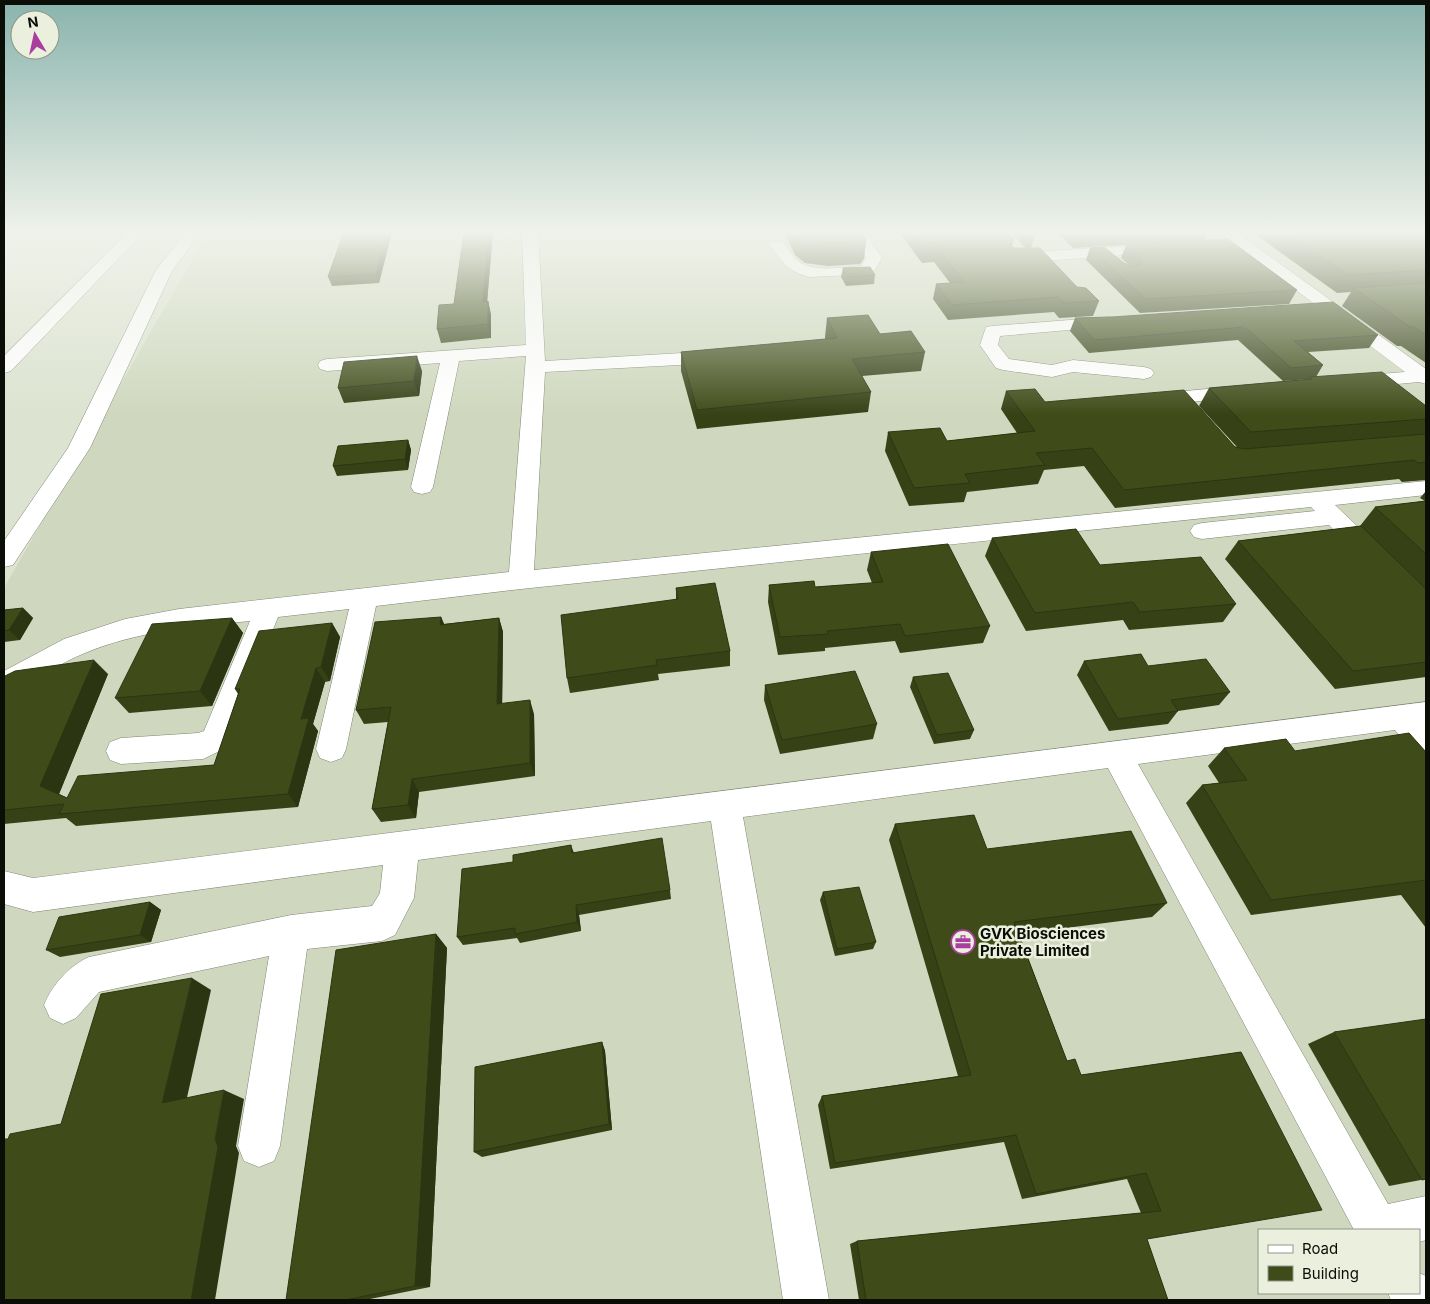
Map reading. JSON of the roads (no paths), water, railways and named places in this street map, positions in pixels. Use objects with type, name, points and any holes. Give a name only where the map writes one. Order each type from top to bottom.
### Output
[{"type":"street","points":[[4,367],[78,293]]},
{"type":"street","points":[[4,559],[79,448],[153,293]]},
{"type":"street","points":[[521,580],[536,359],[533,293]]},
{"type":"street","points":[[1317,293],[1425,377]]},
{"type":"street","points":[[1299,310],[1331,302]]},
{"type":"street","points":[[1125,321],[992,331],[989,345],[1003,364],[1052,371],[1073,366],[1144,373]]},
{"type":"street","points":[[327,365],[451,356],[536,359],[736,355]]},
{"type":"street","points":[[422,487],[451,356]]},
{"type":"street","points":[[1335,384],[1425,377]]},
{"type":"street","points":[[1132,402],[1256,391]]},
{"type":"street","points":[[1178,398],[1196,418]]},
{"type":"street","points":[[4,684],[74,646],[125,629],[178,619],[521,580],[1426,488]]},
{"type":"street","points":[[1316,499],[1426,607]]},
{"type":"street","points":[[1202,530],[1334,517]]},
{"type":"street","points":[[331,749],[365,598]]},
{"type":"street","points":[[121,750],[202,746],[215,739],[268,609]]},
{"type":"street","points":[[4,888],[33,895],[1414,715],[1426,746]]},
{"type":"street","points":[[1116,754],[1378,1229],[1426,1218]]},
{"type":"street","points":[[725,806],[806,1300]]},
{"type":"street","points":[[62,1005],[89,976],[291,933],[382,923],[398,898],[402,848]]},
{"type":"street","points":[[259,1146],[291,933]]},
{"type":"place","name":"GVK Biosciences Private Limited","points":[[963,942]]}]
